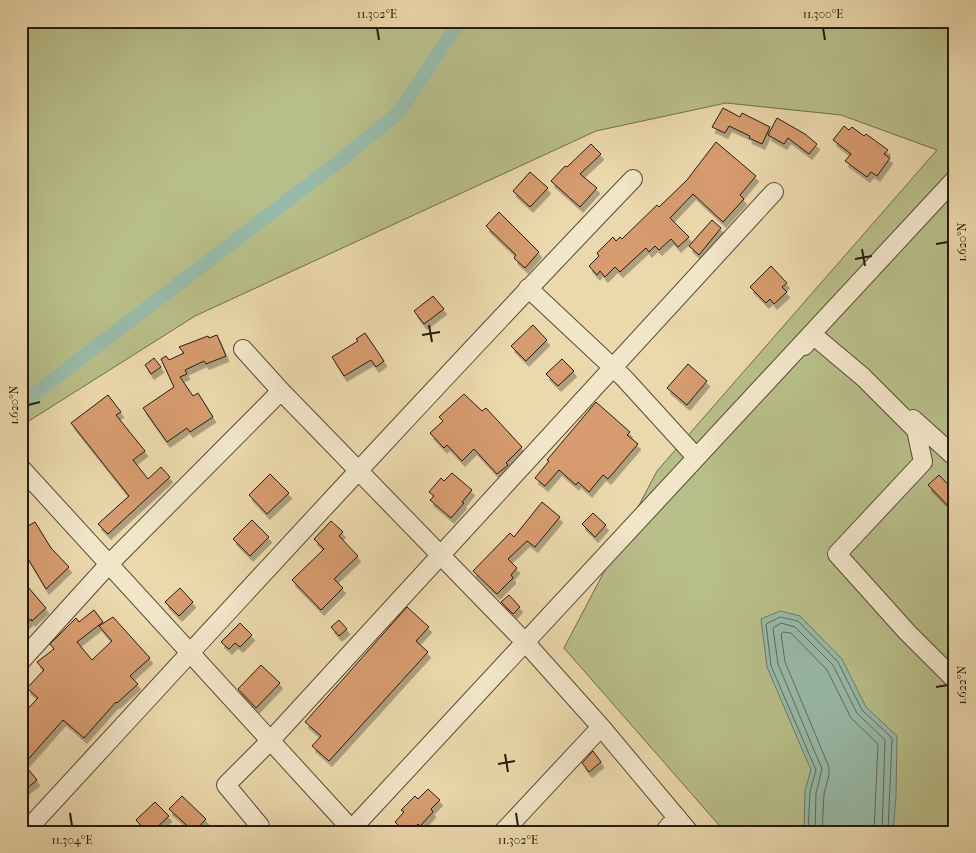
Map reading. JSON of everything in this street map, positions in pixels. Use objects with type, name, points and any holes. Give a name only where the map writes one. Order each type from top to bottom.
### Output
[{"type":"street","points":[[25,832],[188,653],[528,288],[633,179]]},
{"type":"street","points":[[21,468],[351,831],[955,179]]},
{"type":"street","points":[[260,832],[260,826],[226,785],[270,741],[774,192]]},
{"type":"street","points":[[528,288],[613,368],[696,457]]},
{"type":"street","points":[[818,326],[927,433],[955,457]]},
{"type":"street","points":[[653,503],[757,398],[813,335],[863,377],[916,430],[923,462],[837,554],[907,632],[955,680]]},
{"type":"street","points":[[243,349],[281,391],[525,642],[601,727],[689,832]]},
{"type":"street","points":[[21,661],[109,564],[281,391]]},
{"type":"street","points":[[503,832],[601,727]]},
{"type":"street","points":[[664,832],[677,817]]},
{"type":"green space","points":[[21,21],[955,21],[955,832],[725,832],[564,648],[657,471],[937,150],[841,115],[726,103],[596,131],[195,316],[21,426]]},
{"type":"water","points":[[780,611],[800,616],[842,659],[866,707],[897,736],[896,797],[893,832],[804,832],[805,791],[811,770],[767,667],[761,619]]},
{"type":"building","points":[[723,108],[740,117],[742,113],[770,127],[762,144],[729,126],[725,133],[712,127]]},
{"type":"building","points":[[777,118],[805,134],[817,144],[809,154],[788,138],[784,144],[768,135]]},
{"type":"building","points":[[844,126],[849,130],[852,127],[864,136],[866,134],[888,150],[884,154],[890,158],[877,176],[871,172],[867,177],[845,161],[851,154],[833,140]]},
{"type":"building","points":[[716,142],[756,176],[740,195],[744,199],[723,222],[693,194],[670,218],[689,237],[678,247],[671,239],[659,250],[655,246],[649,252],[646,248],[620,272],[615,267],[605,277],[600,271],[597,275],[589,266],[599,256],[597,253],[613,237],[616,241],[620,237],[622,239],[657,205],[659,207],[687,180]]},
{"type":"building","points":[[591,144],[601,154],[580,174],[597,188],[580,207],[551,181],[565,166],[567,167]]},
{"type":"building","points":[[530,172],[548,188],[530,207],[513,191]]},
{"type":"building","points":[[499,212],[539,252],[525,268],[514,258],[516,255],[486,226]]},
{"type":"building","points":[[712,220],[721,228],[699,255],[689,246]]},
{"type":"building","points":[[771,266],[787,283],[782,287],[787,292],[774,304],[770,299],[766,303],[750,287]]},
{"type":"building","points":[[433,296],[444,309],[424,324],[414,311]]},
{"type":"building","points":[[533,325],[547,340],[526,361],[511,346]]},
{"type":"building","points":[[365,333],[384,361],[376,367],[371,360],[344,376],[332,357],[358,341],[356,339]]},
{"type":"building","points":[[217,335],[226,356],[206,364],[204,361],[185,370],[187,374],[180,377],[193,396],[198,393],[213,417],[190,432],[187,428],[167,442],[143,408],[174,387],[161,359],[166,356],[169,360],[184,353],[179,347],[208,336],[209,338]]},
{"type":"building","points":[[154,358],[161,367],[151,374],[145,365]]},
{"type":"building","points":[[562,359],[574,371],[558,386],[546,374]]},
{"type":"building","points":[[688,364],[707,381],[687,405],[667,388]]},
{"type":"building","points":[[464,394],[482,411],[486,408],[522,447],[506,463],[508,465],[497,474],[474,449],[462,461],[447,445],[444,448],[430,433],[443,421],[439,417]]},
{"type":"building","points":[[108,395],[121,412],[116,415],[145,451],[133,460],[148,479],[161,467],[170,477],[108,534],[98,524],[129,496],[71,423]]},
{"type":"building","points":[[596,402],[630,432],[627,435],[638,444],[608,479],[603,475],[589,492],[578,482],[576,485],[559,470],[545,486],[535,478],[549,461],[547,460]]},
{"type":"building","points":[[452,473],[472,490],[451,518],[430,500],[434,496],[429,492],[441,478],[444,481]]},
{"type":"building","points":[[270,474],[289,493],[267,514],[249,495]]},
{"type":"building","points":[[939,475],[955,492],[955,513],[928,485]]},
{"type":"building","points":[[542,502],[560,517],[535,547],[527,541],[508,559],[517,568],[511,575],[513,578],[497,594],[473,571],[510,533],[514,537]]},
{"type":"building","points":[[593,513],[606,525],[595,537],[582,524]]},
{"type":"building","points":[[252,520],[269,537],[250,556],[233,539]]},
{"type":"building","points":[[331,521],[343,532],[339,536],[358,556],[334,579],[343,588],[321,610],[292,580],[324,549],[314,539]]},
{"type":"building","points":[[35,522],[51,548],[69,567],[46,589],[21,547],[21,530]]},
{"type":"building","points":[[21,579],[46,608],[21,628]]},
{"type":"building","points":[[180,588],[193,602],[179,616],[165,602]]},
{"type":"building","points":[[509,595],[520,607],[513,614],[501,602]]},
{"type":"building","points":[[407,607],[429,627],[416,641],[428,652],[329,761],[312,746],[321,736],[305,722]]},
{"type":"building","points":[[94,610],[103,622],[77,642],[92,660],[112,641],[99,626],[113,617],[150,658],[130,676],[138,684],[116,702],[84,738],[63,720],[24,764],[37,780],[21,793],[21,716],[38,698],[27,688],[44,670],[37,662],[54,649],[50,644],[76,618],[79,622]]},
{"type":"building","points":[[339,620],[347,629],[339,636],[331,627]]},
{"type":"building","points":[[240,623],[252,635],[240,647],[235,643],[229,649],[221,642]]},
{"type":"building","points":[[261,665],[280,683],[256,708],[238,689]]},
{"type":"building","points":[[593,751],[601,762],[589,772],[582,763]]},
{"type":"building","points":[[428,789],[440,800],[431,809],[433,812],[420,826],[418,824],[410,832],[405,832],[395,822],[404,812],[401,810],[415,796],[418,799]]},
{"type":"building","points":[[182,796],[206,819],[194,832],[169,809]]},
{"type":"building","points":[[155,802],[169,816],[152,832],[147,832],[136,820]]},
{"type":"waterway","points":[[21,404],[342,159],[399,112],[460,21]]}]
